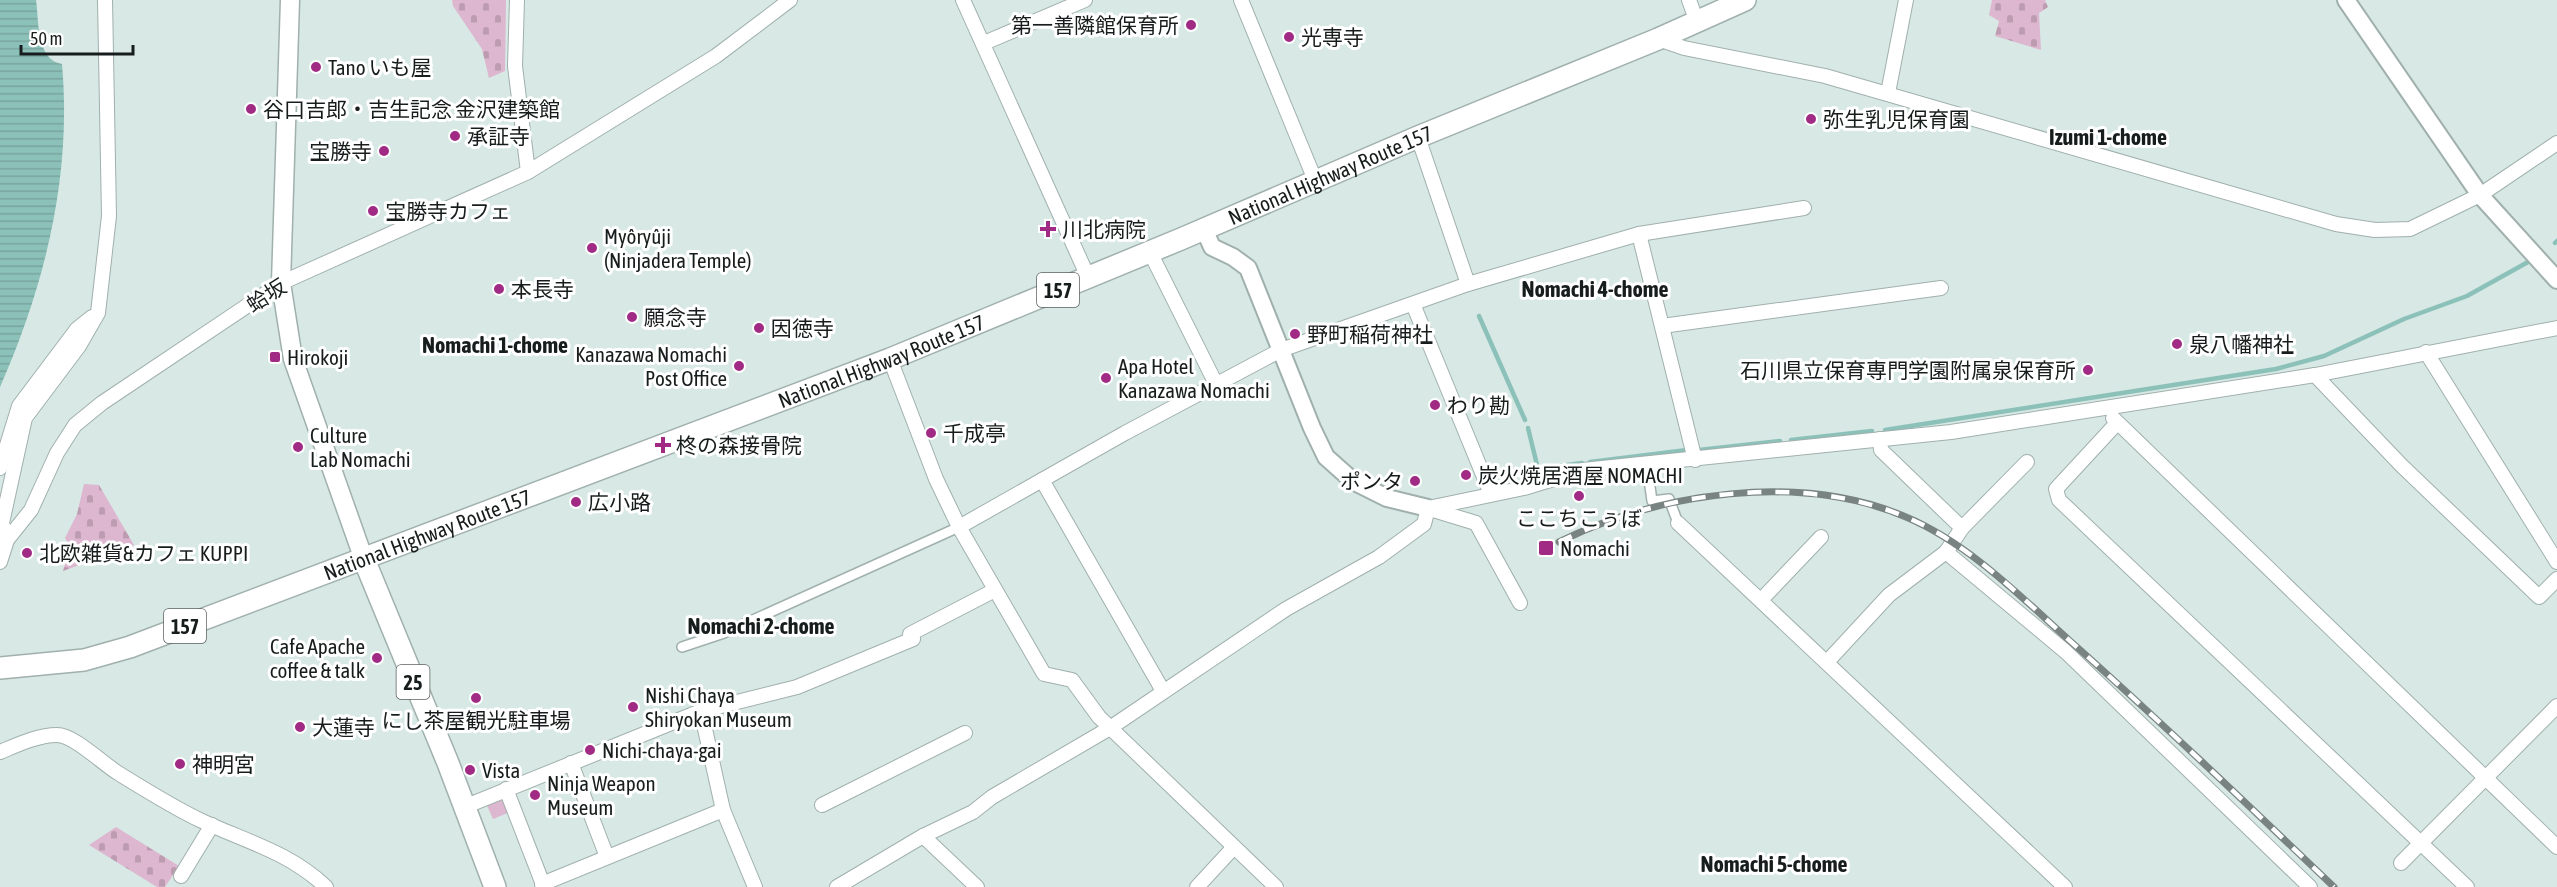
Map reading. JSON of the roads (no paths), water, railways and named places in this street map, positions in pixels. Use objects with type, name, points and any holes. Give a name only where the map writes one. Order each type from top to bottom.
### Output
[{"type":"main road","points":[[290,0],[282,283],[293,358],[363,557]]},
{"type":"main road","name":"National Highway Route 157","points":[[0,668],[84,660],[130,647],[890,359],[1150,252],[1418,136],[1658,39],[1745,0]]},
{"type":"main road","name":"25","points":[[363,557],[495,887]]},
{"type":"street","points":[[0,562],[7,540],[2,523],[25,418],[79,346],[98,313],[110,216],[105,0]]},
{"type":"street","points":[[517,0],[515,66],[528,172]]},
{"type":"street","name":"蛤坂","points":[[7,540],[31,510],[57,453],[75,425],[102,403],[282,283],[528,172],[716,56],[790,0]]},
{"type":"street","points":[[963,0],[1088,277]]},
{"type":"street","points":[[984,43],[1085,0]]},
{"type":"street","points":[[1241,0],[1315,180]]},
{"type":"street","points":[[1689,0],[1697,22]]},
{"type":"street","points":[[1888,93],[1906,0]]},
{"type":"street","points":[[2346,0],[2480,195],[2557,280]]},
{"type":"street","points":[[1658,39],[1684,48],[1825,76],[2336,224],[2375,230],[2410,229],[2480,195],[2557,143]]},
{"type":"street","points":[[1418,136],[1468,284]]},
{"type":"street","points":[[682,647],[724,633],[959,527],[1281,350],[1468,284],[1639,234],[1804,208]]},
{"type":"street","points":[[1204,229],[1212,247],[1233,257],[1248,268],[1312,428],[1326,457],[1353,481],[1387,498],[1476,523],[1520,603]]},
{"type":"street","points":[[1639,234],[1695,460]]},
{"type":"street","points":[[1150,252],[1216,384]]},
{"type":"street","points":[[1662,326],[1941,288]]},
{"type":"street","points":[[1413,304],[1491,494]]},
{"type":"street","points":[[0,468],[19,406],[77,328],[98,313]]},
{"type":"street","points":[[1428,508],[1524,488],[1583,470],[1951,432],[2315,375],[2557,328]]},
{"type":"street","points":[[2426,352],[2557,562]]},
{"type":"street","points":[[890,359],[936,479],[959,527],[1044,674],[1072,680],[1110,728],[1276,887]]},
{"type":"street","points":[[2315,375],[2402,466],[2539,597],[2557,579]]},
{"type":"street","points":[[2107,408],[2117,423],[2557,847]]},
{"type":"street","points":[[2117,423],[2056,489],[2059,500],[2468,887]]},
{"type":"street","points":[[1880,439],[1881,450],[1962,528]]},
{"type":"street","points":[[1827,662],[1889,595],[1946,552],[1962,528],[2027,462]]},
{"type":"street","points":[[1647,465],[1652,501],[1669,499],[1678,523],[2065,887]]},
{"type":"street","points":[[1041,480],[1162,692]]},
{"type":"street","points":[[837,887],[922,836],[973,812],[992,797],[1110,728],[1286,609],[1379,557],[1424,524],[1428,508]]},
{"type":"street","points":[[1761,600],[1821,537]]},
{"type":"street","points":[[1946,552],[2066,652],[2310,887]]},
{"type":"street","points":[[464,807],[701,711],[797,687],[912,636],[995,590]]},
{"type":"street","points":[[2401,862],[2422,844],[2557,706]]},
{"type":"street","points":[[701,711],[723,810],[755,887]]},
{"type":"street","points":[[822,805],[965,733]]},
{"type":"street","points":[[0,752],[22,742],[58,735],[69,739],[129,780],[212,825],[286,856],[306,868],[326,887]]},
{"type":"street","points":[[570,764],[607,858]]},
{"type":"street","points":[[506,789],[543,886],[723,810]]},
{"type":"street","points":[[181,876],[212,825]]},
{"type":"street","points":[[922,836],[977,887]]},
{"type":"street","points":[[1197,887],[1234,847]]},
{"type":"waterway","points":[[1885,430],[2276,369],[2324,356],[2404,319],[2467,296],[2528,262]]},
{"type":"waterway","points":[[1479,316],[1525,420]]},
{"type":"waterway","points":[[1528,428],[1538,469],[1582,463]]},
{"type":"waterway","points":[[1791,440],[1872,431]]},
{"type":"waterway","points":[[1699,450],[1780,441]]},
{"type":"waterway","points":[[1590,462],[1687,450]]},
{"type":"railway","points":[[1559,542],[1641,511],[1685,500],[1731,494],[1776,492],[1821,495],[1865,503],[1906,517],[1951,541],[2012,589],[2169,731],[2334,887]]},
{"type":"place","name":"第一善隣館保育所","points":[[1191,25]]},
{"type":"place","name":"光専寺","points":[[1289,37]]},
{"type":"place","name":"Tano いも屋","points":[[316,67]]},
{"type":"place","name":"谷口吉郎・吉生記念 金沢建築館","points":[[251,109]]},
{"type":"place","name":"弥生乳児保育園","points":[[1811,119]]},
{"type":"place","name":"承証寺","points":[[455,136]]},
{"type":"place","name":"宝勝寺","points":[[384,151]]},
{"type":"place","name":"宝勝寺カフェ","points":[[373,211]]},
{"type":"place","name":"川北病院","points":[[1048,229]]},
{"type":"place","name":"Myôryûji (Ninjadera Temple)","points":[[592,248]]},
{"type":"place","name":"本長寺","points":[[499,289]]},
{"type":"place","name":"願念寺","points":[[632,317]]},
{"type":"place","name":"因徳寺","points":[[759,328]]},
{"type":"place","name":"野町稲荷神社","points":[[1295,334]]},
{"type":"place","name":"泉八幡神社","points":[[2177,344]]},
{"type":"place","name":"Hirokoji","points":[[275,357]]},
{"type":"place","name":"Kanazawa Nomachi Post Office","points":[[739,366]]},
{"type":"place","name":"石川県立保育専門学園附属泉保育所","points":[[2088,370]]},
{"type":"place","name":"Apa Hotel Kanazawa Nomachi","points":[[1106,378]]},
{"type":"place","name":"わり勘","points":[[1435,405]]},
{"type":"place","name":"千成亭","points":[[931,433]]},
{"type":"place","name":"柊の森接骨院","points":[[663,445]]},
{"type":"place","name":"Culture Lab Nomachi","points":[[298,447]]},
{"type":"place","name":"炭火焼居酒屋 NOMACHI","points":[[1466,475]]},
{"type":"place","name":"ポンタ","points":[[1415,481]]},
{"type":"place","name":"ここちこぅぼ","points":[[1579,496]]},
{"type":"place","name":"広小路","points":[[576,502]]},
{"type":"place","name":"Nomachi","points":[[1546,548]]},
{"type":"place","name":"北欧雑貨&カフェ KUPPI","points":[[27,553]]},
{"type":"place","name":"Cafe Apache coffee & talk","points":[[377,658]]},
{"type":"place","name":"にし茶屋観光駐車場","points":[[476,698]]},
{"type":"place","name":"Nishi Chaya Shiryokan Museum","points":[[633,707]]},
{"type":"place","name":"大蓮寺","points":[[300,727]]},
{"type":"place","name":"Nichi-chaya-gai","points":[[590,750]]},
{"type":"place","name":"神明宮","points":[[180,764]]},
{"type":"place","name":"Vista","points":[[470,770]]},
{"type":"place","name":"Ninja Weapon Museum","points":[[535,795]]},
{"type":"district","name":"Izumi 1-chome","points":[[2108,137]]},
{"type":"district","name":"Nomachi 4-chome","points":[[1595,289]]},
{"type":"district","name":"Nomachi 1-chome","points":[[495,345]]},
{"type":"district","name":"Nomachi 2-chome","points":[[761,626]]},
{"type":"district","name":"Nomachi 5-chome","points":[[1774,864]]}]
